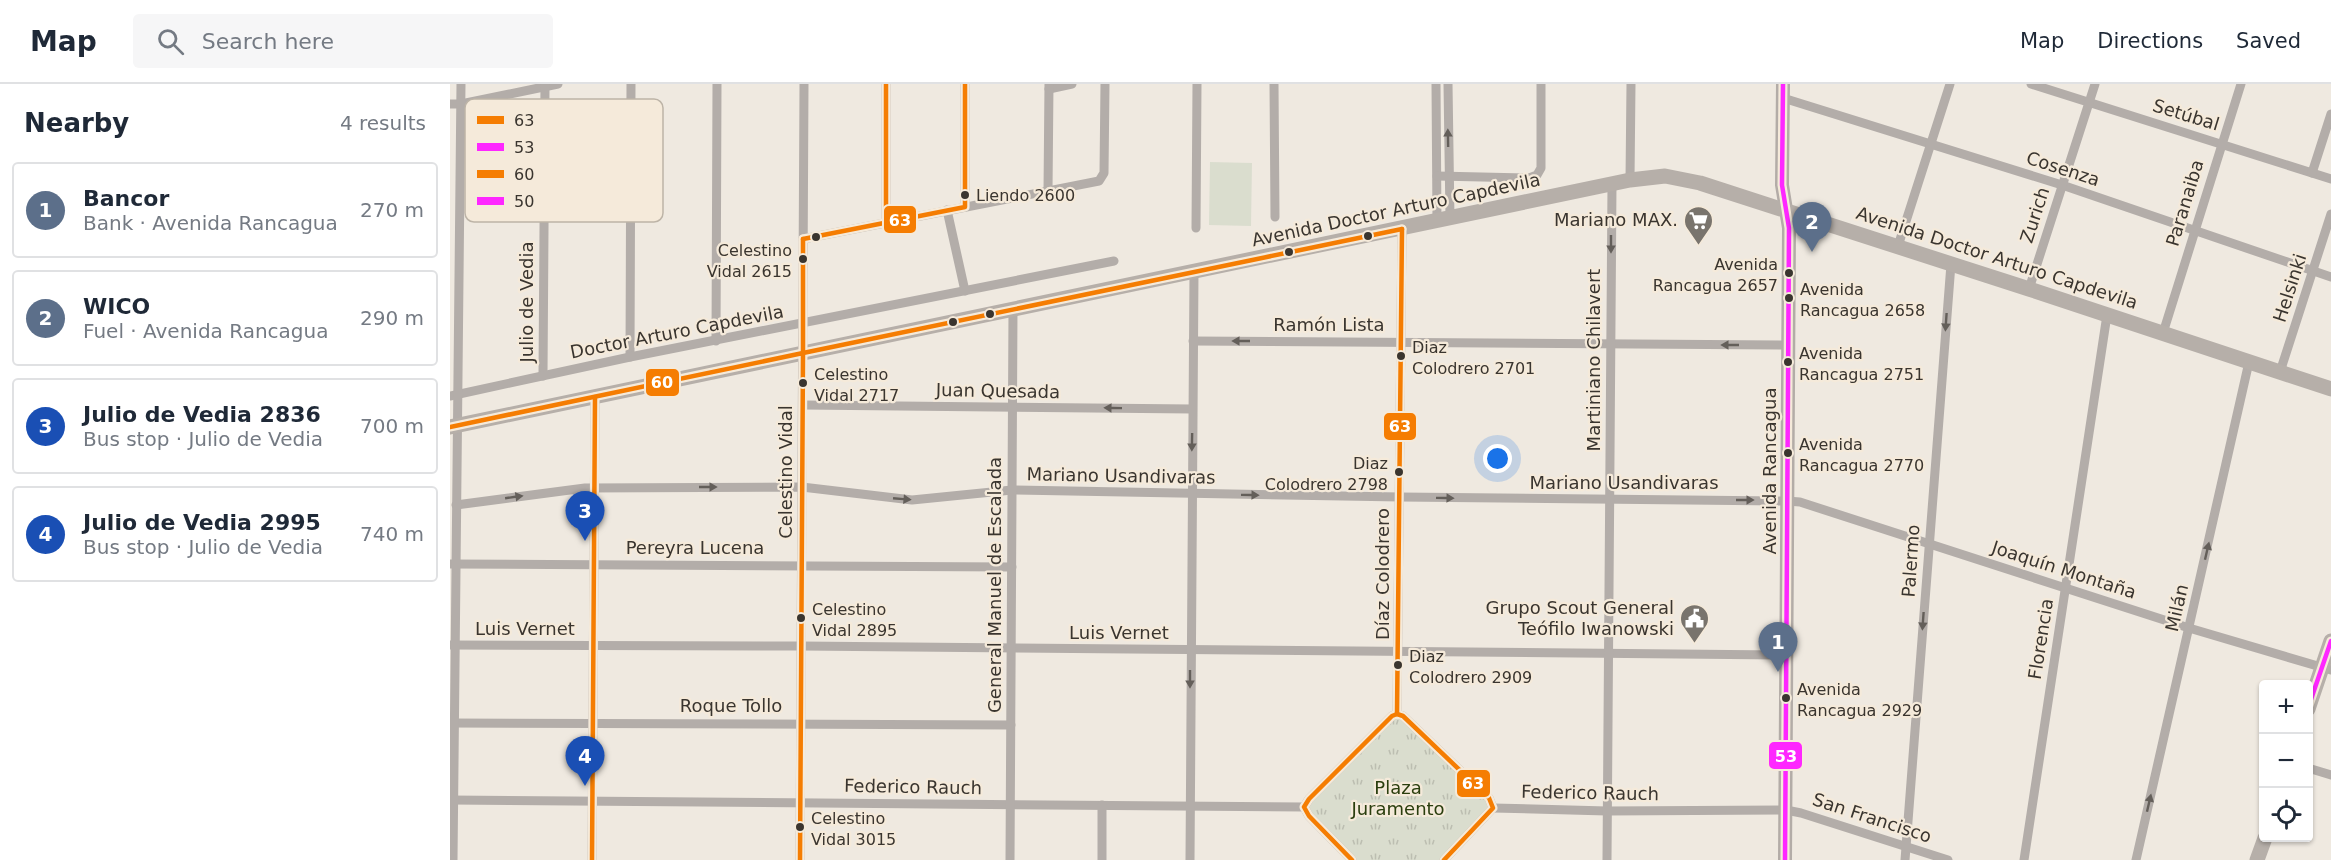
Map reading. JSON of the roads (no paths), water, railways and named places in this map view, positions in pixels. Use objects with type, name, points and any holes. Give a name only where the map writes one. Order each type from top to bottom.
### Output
[{"type":"main road","name":"Avenida Rancagua","points":[[1783,91],[1782,184],[1787,210],[1788,345],[1785,860]]},
{"type":"main road","name":"Avenida Doctor Arturo Capdevila","points":[[453,427],[1653,177],[1674,177],[1787,210],[2331,388]]},
{"type":"main road","points":[[2313,698],[2327,669],[2331,641]]},
{"type":"main road","points":[[2262,859],[2264,842]]},
{"type":"street","points":[[453,860],[452,645],[456,505],[453,427],[455,253],[461,84]]},
{"type":"street","points":[[483,99],[558,84]]},
{"type":"street","points":[[631,84],[631,99]]},
{"type":"street","points":[[716,341],[717,84]]},
{"type":"street","name":"Celestino Vidal","points":[[800,860],[804,84]]},
{"type":"street","points":[[886,84],[886,222]]},
{"type":"street","points":[[965,84],[965,207]]},
{"type":"street","points":[[1048,191],[1049,86],[1072,84]]},
{"type":"street","points":[[803,239],[1099,181],[1103,177],[1105,84]]},
{"type":"street","points":[[1196,228],[1197,84]]},
{"type":"street","points":[[1274,84],[1275,217]]},
{"type":"street","points":[[1436,84],[1437,176],[1443,220]]},
{"type":"street","points":[[1443,220],[1449,176],[1448,84]]},
{"type":"street","points":[[1437,176],[1529,178],[1537,175],[1540,168],[1541,84]]},
{"type":"street","points":[[1630,180],[1631,84]]},
{"type":"street","points":[[1898,246],[1950,84]]},
{"type":"street","name":"Setúbal","points":[[2031,84],[2331,180]]},
{"type":"street","name":"Zurich","points":[[2029,288],[2095,84]]},
{"type":"street","name":"Paranaiba","points":[[2163,333],[2241,84]]},
{"type":"street","name":"Cosenza","points":[[1783,91],[1930,146],[2062,185],[2331,277]]},
{"type":"street","points":[[450,104],[465,103]]},
{"type":"street","points":[[2312,173],[2331,114]]},
{"type":"street","name":"Martiniano Chilavert","points":[[1607,860],[1612,185]]},
{"type":"street","points":[[947,210],[965,291]]},
{"type":"street","name":"Helsinki","points":[[2280,372],[2331,214]]},
{"type":"street","name":"Julio de Vedia","points":[[543,376],[544,222]]},
{"type":"street","points":[[630,222],[630,357]]},
{"type":"street","name":"Díaz Colodrero","points":[[1397,714],[1402,229]]},
{"type":"street","name":"Doctor Arturo Capdevila","points":[[454,395],[630,357],[1114,261]]},
{"type":"street","name":"Palermo","points":[[1905,860],[1951,264]]},
{"type":"street","points":[[1190,860],[1194,272]]},
{"type":"street","name":"General Manuel de Escalada","points":[[1010,860],[1014,310]]},
{"type":"street","name":"Florencia","points":[[2024,860],[2107,315]]},
{"type":"street","name":"Ramón Lista","points":[[1193,341],[1788,345]]},
{"type":"street","name":"Milán","points":[[2136,860],[2249,362]]},
{"type":"street","points":[[592,860],[595,397]]},
{"type":"street","name":"Juan Quesada","points":[[803,405],[1192,409]]},
{"type":"street","name":"Mariano Usandivaras","points":[[456,505],[595,488],[802,487],[912,500],[1012,490],[1787,501]]},
{"type":"street","name":"Joaquín Montaña","points":[[1787,501],[1800,502],[2189,628],[2327,669]]},
{"type":"street","name":"Pereyra Lucena","points":[[453,564],[1012,567]]},
{"type":"street","name":"Luis Vernet","points":[[452,645],[1787,655]]},
{"type":"street","points":[[1352,860],[1309,816],[1304,807],[1309,799],[1375,732],[1397,714],[1403,716],[1489,798],[1493,808],[1444,860]]},
{"type":"street","name":"Roque Tollo","points":[[452,723],[1011,725]]},
{"type":"street","points":[[2313,770],[2331,775]]},
{"type":"street","name":"Federico Rauch","points":[[452,800],[1304,807]]},
{"type":"street","points":[[1102,805],[1102,860]]},
{"type":"street","name":"Federico Rauch","points":[[1493,808],[1607,811],[1786,810]]},
{"type":"street","name":"San Francisco","points":[[1786,810],[1948,860]]},
{"type":"place","name":"Liendo 2600","points":[[965,195]]},
{"type":"place","name":"Mariano MAX.","points":[[1699,246]]},
{"type":"place","name":"WICO","points":[[1812,252]]},
{"type":"place","name":"Celestino Vidal 2615","points":[[803,259]]},
{"type":"place","name":"Avenida Rancagua 2657","points":[[1789,273]]},
{"type":"place","name":"Avenida Rancagua 2658","points":[[1789,298]]},
{"type":"place","name":"Diaz Colodrero 2701","points":[[1401,356]]},
{"type":"place","name":"Avenida Rancagua 2751","points":[[1788,362]]},
{"type":"place","name":"Celestino Vidal 2717","points":[[803,383]]},
{"type":"place","name":"Avenida Rancagua 2770","points":[[1788,453]]},
{"type":"place","name":"Diaz Colodrero 2798","points":[[1399,472]]},
{"type":"place","name":"Julio de Vedia 2836","points":[[585,541]]},
{"type":"place","name":"Celestino Vidal 2895","points":[[801,618]]},
{"type":"place","name":"Grupo Scout General Teófilo Iwanowski","points":[[1695,644]]},
{"type":"place","name":"Diaz Colodrero 2909","points":[[1398,665]]},
{"type":"place","name":"Bancor","points":[[1778,672]]},
{"type":"place","name":"Avenida Rancagua 2929","points":[[1786,698]]},
{"type":"place","name":"Julio de Vedia 2995","points":[[585,786]]},
{"type":"place","name":"Celestino Vidal 3015","points":[[800,827]]},
{"type":"park label","name":"Plaza Juramento","points":[[1398,798]]}]
